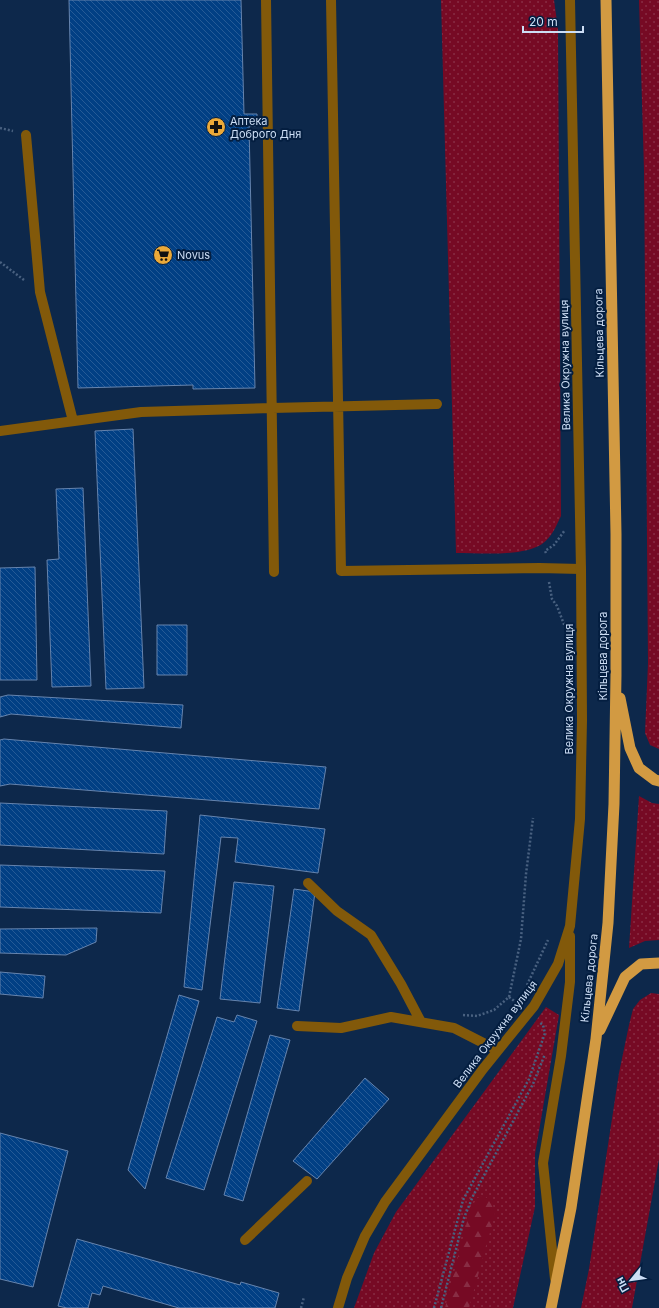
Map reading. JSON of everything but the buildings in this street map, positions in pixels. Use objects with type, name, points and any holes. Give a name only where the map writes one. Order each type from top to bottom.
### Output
[{"type":"highway","name":"Кільцева дорога","points":[[551,1308],[571,1208],[596,1039],[608,923],[614,804],[616,526],[606,0]]},
{"type":"highway","points":[[616,675],[630,748],[639,768],[655,780],[659,780]]},
{"type":"highway","points":[[596,1039],[625,977],[641,964],[659,963]]},
{"type":"street","points":[[266,0],[274,572]]},
{"type":"street","points":[[331,0],[340,571],[547,568],[581,569]]},
{"type":"street","name":"Велика Окружна вулиця","points":[[338,1308],[365,1236],[385,1202],[498,1050],[531,1009],[558,964],[570,926],[580,819],[582,720],[581,569],[570,0]]},
{"type":"street","points":[[26,135],[40,292],[73,421]]},
{"type":"street","points":[[0,431],[141,412],[437,404]]},
{"type":"street","points":[[308,883],[338,911],[370,935],[401,984],[421,1022]]},
{"type":"street","points":[[556,1288],[543,1163],[561,1056],[570,982],[570,926]]},
{"type":"street","points":[[297,1026],[341,1028],[392,1017],[454,1028],[498,1050]]},
{"type":"street","points":[[245,1240],[307,1181]]},
{"type":"path","points":[[0,262],[40,292]]},
{"type":"path","points":[[568,634],[557,606],[552,599],[546,551],[554,545],[569,525]]},
{"type":"path","points":[[454,1028],[463,1015],[477,1016],[494,1010],[509,997],[521,939],[526,874],[534,818]]},
{"type":"path","points":[[434,1308],[463,1200],[529,1079],[545,1033],[543,1025],[521,996],[544,951],[548,939]]},
{"type":"path","points":[[509,997],[531,1009]]},
{"type":"path","points":[[441,1308],[464,1218],[473,1196],[533,1084],[546,1051]]},
{"type":"path","points":[[301,1308],[304,1296]]},
{"type":"green space","points":[[441,0],[554,0],[558,29],[561,516],[551,535],[542,544],[524,551],[512,553],[456,553]]},
{"type":"green space","points":[[639,0],[659,0],[659,749],[650,745],[645,733],[648,663],[644,170]]},
{"type":"green space","points":[[639,796],[652,803],[659,804],[659,940],[645,941],[629,948]]},
{"type":"green space","points":[[651,993],[659,994],[659,1159],[632,1308],[581,1308],[589,1269],[619,1073],[629,1025],[633,1009],[640,1000]]},
{"type":"green space","points":[[546,1007],[559,1015],[535,1154],[535,1207],[513,1308],[354,1308],[374,1253],[396,1212]]},
{"type":"green space","points":[[484,1196],[492,1202],[495,1214],[469,1308],[445,1308],[470,1210],[477,1198]]},
{"type":"place","name":"Аптека Доброго Дня","points":[[216,127]]},
{"type":"place","name":"Novus","points":[[163,255]]}]
